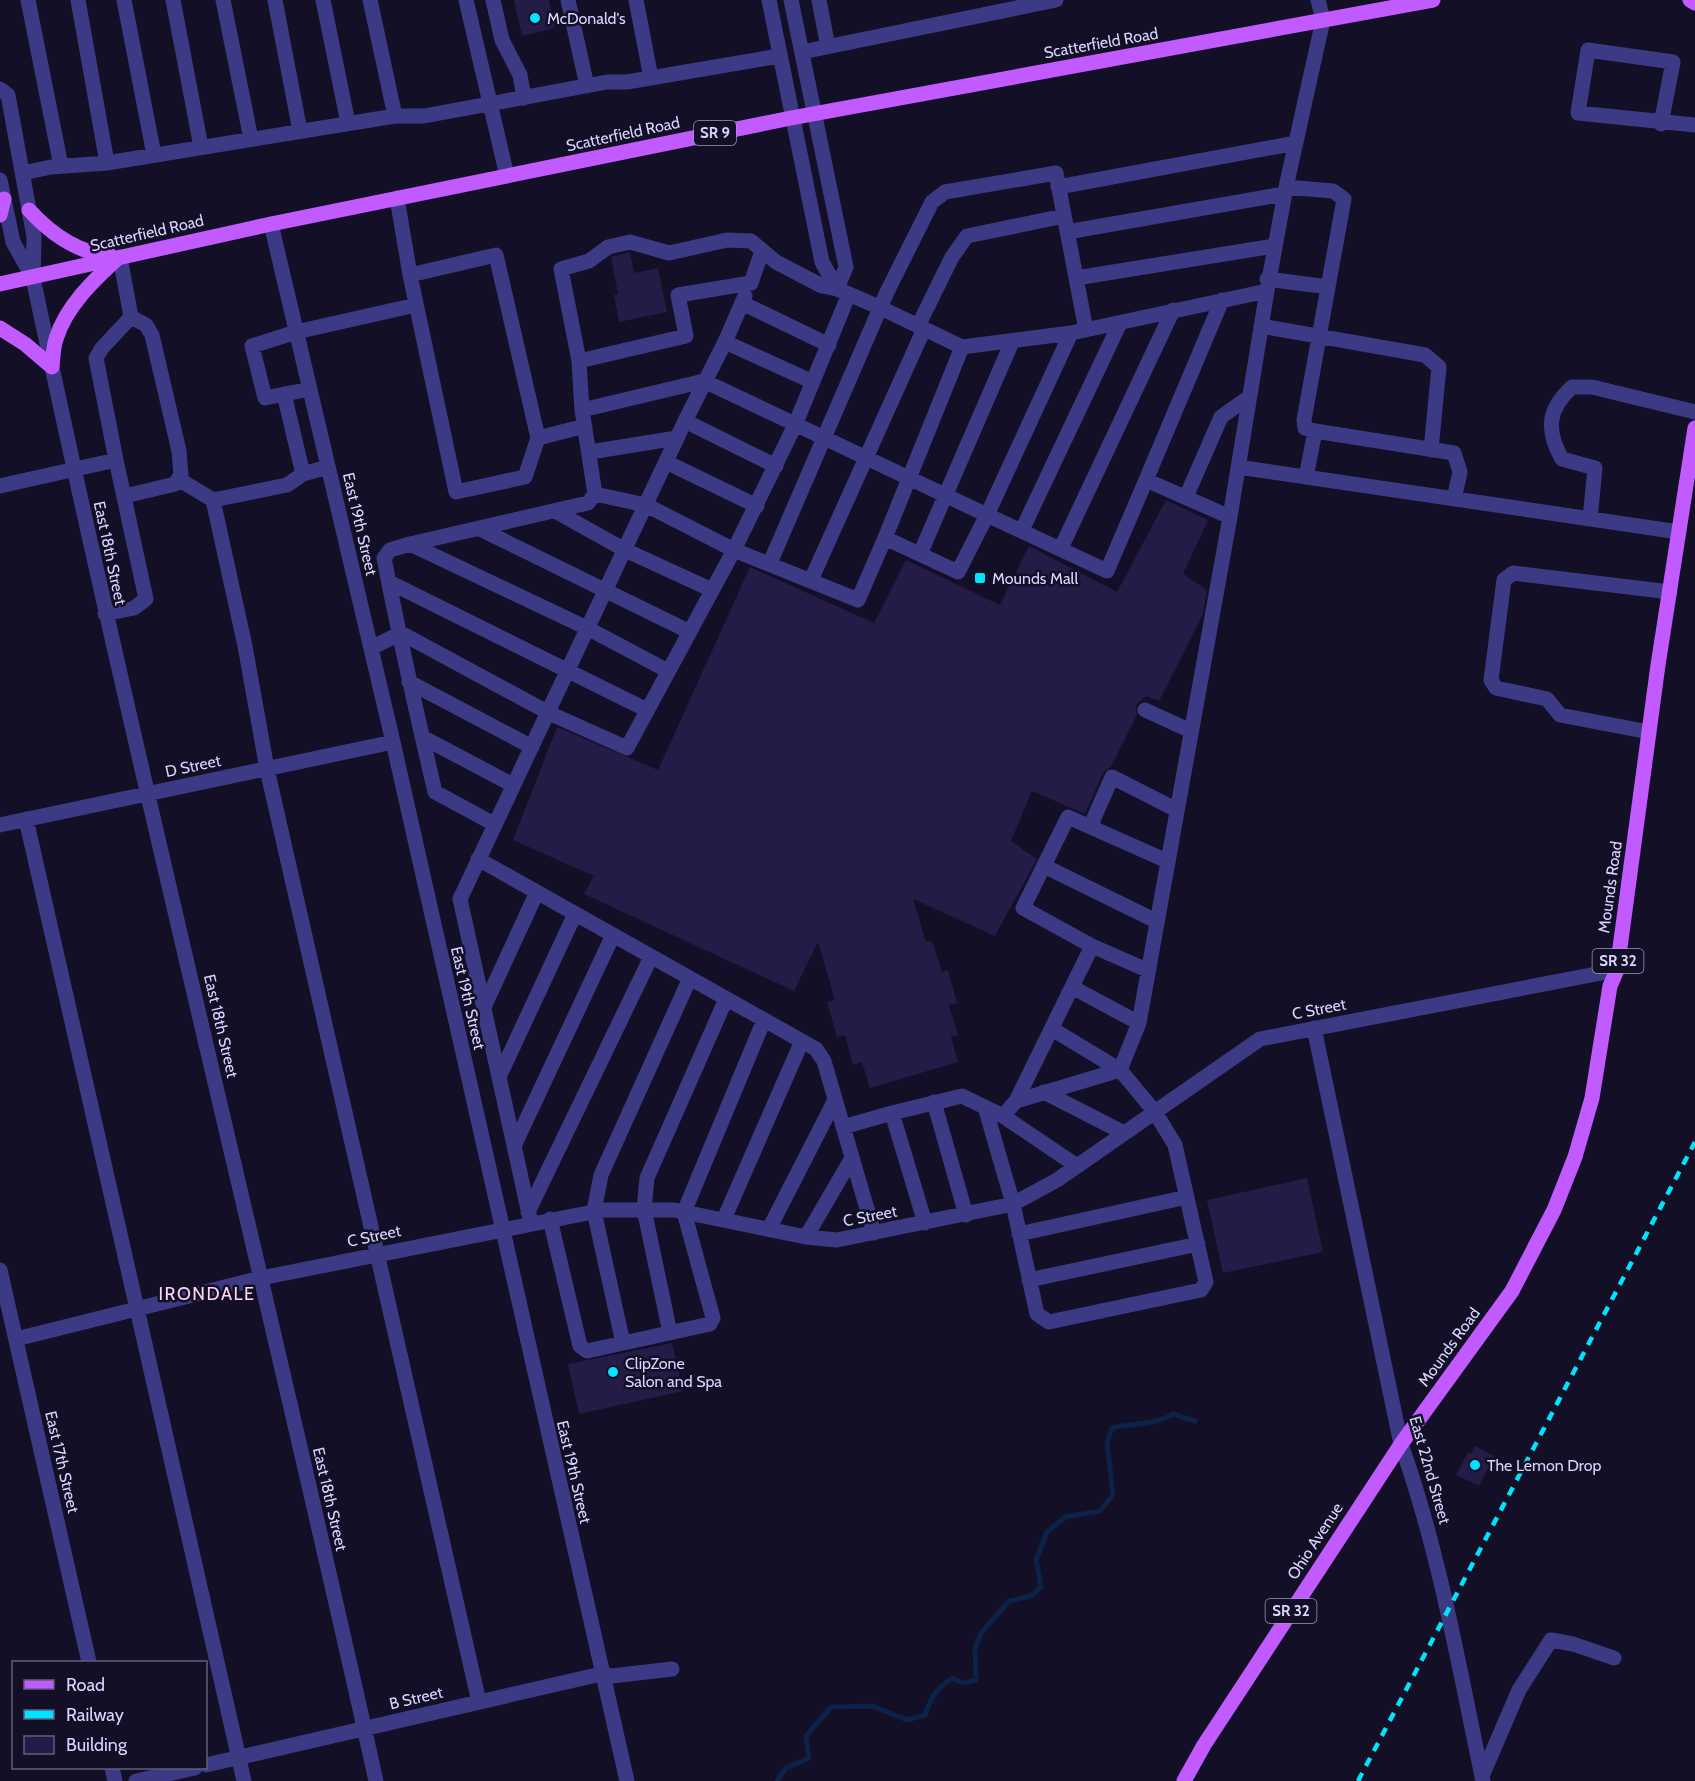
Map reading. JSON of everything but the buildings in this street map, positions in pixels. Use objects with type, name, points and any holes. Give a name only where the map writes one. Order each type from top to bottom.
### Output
[{"type":"main road","name":"Scatterfield Road","points":[[0,284],[271,224],[815,113],[1433,0]]},
{"type":"main road","points":[[1690,0],[1695,3]]},
{"type":"main road","points":[[0,215],[2,191]]},
{"type":"main road","points":[[29,210],[51,233],[72,244],[100,255],[120,257]]},
{"type":"main road","points":[[52,367],[56,339],[69,313],[90,283],[120,257]]},
{"type":"main road","points":[[0,327],[52,367]]},
{"type":"main road","name":"Mounds Road","points":[[1401,1444],[1512,1291],[1554,1210],[1575,1157],[1592,1098],[1611,986],[1617,970],[1649,732],[1695,428]]},
{"type":"main road","name":"Ohio Avenue","points":[[1184,1781],[1223,1715],[1401,1444]]},
{"type":"street","points":[[28,0],[61,166]]},
{"type":"street","points":[[78,0],[107,163]]},
{"type":"street","points":[[124,0],[154,155]]},
{"type":"street","points":[[173,0],[201,147]]},
{"type":"street","points":[[223,0],[250,139]]},
{"type":"street","points":[[275,0],[300,131]]},
{"type":"street","points":[[323,0],[348,123]]},
{"type":"street","points":[[370,0],[395,116]]},
{"type":"street","points":[[466,0],[507,176]]},
{"type":"street","points":[[493,0],[502,40],[520,75],[524,98]]},
{"type":"street","points":[[568,0],[586,86]]},
{"type":"street","points":[[636,0],[651,78]]},
{"type":"street","points":[[769,0],[791,118],[822,262],[843,292]]},
{"type":"street","points":[[401,633],[549,713],[627,748],[734,550],[776,466],[829,345],[843,292],[846,267],[791,0]]},
{"type":"street","points":[[819,0],[828,46]]},
{"type":"street","points":[[802,52],[989,7],[1056,0]]},
{"type":"street","points":[[1120,1070],[1139,1023],[1175,809],[1230,517],[1274,246],[1323,20],[1318,0]]},
{"type":"street","points":[[1661,124],[1673,62],[1588,50],[1578,113],[1661,124],[1695,125]]},
{"type":"street","points":[[23,173],[61,166],[107,163],[395,116],[424,116],[586,86],[651,78],[779,56]]},
{"type":"street","points":[[0,89],[8,95],[23,173],[34,237],[33,278]]},
{"type":"street","points":[[1058,187],[1296,142]]},
{"type":"street","points":[[770,563],[881,308],[937,196],[945,192],[1056,173],[1086,330]]},
{"type":"street","points":[[2,191],[13,242],[33,278]]},
{"type":"street","points":[[1067,232],[1285,191],[1333,191],[1344,199],[1304,420],[1305,428],[1454,453],[1460,472],[1454,499]]},
{"type":"street","points":[[397,198],[410,275],[416,305],[456,492],[525,477],[538,438],[496,255],[410,275]]},
{"type":"street","points":[[811,580],[952,257],[968,236],[1064,216]]},
{"type":"street","name":"East 19th Street","points":[[271,224],[393,742],[601,1674],[627,1781]]},
{"type":"street","points":[[494,824],[435,792],[384,558],[390,550],[410,544],[588,503],[595,494],[582,410],[579,361],[561,269],[589,261],[608,248],[630,242],[669,253],[726,240],[751,241],[776,262],[813,281],[881,308],[962,347],[1012,342],[1086,330],[1222,300],[1267,285],[1328,287]]},
{"type":"street","points":[[1076,278],[1274,246]]},
{"type":"street","points":[[530,1218],[460,899],[724,342],[751,283],[762,251]]},
{"type":"street","points":[[120,257],[131,317]]},
{"type":"street","name":"East 18th Street","points":[[33,278],[105,614],[376,1781]]},
{"type":"street","points":[[579,361],[686,336],[678,295],[751,283]]},
{"type":"street","points":[[582,410],[704,381],[1107,571],[1222,300]]},
{"type":"street","points":[[742,303],[829,345]]},
{"type":"street","points":[[310,389],[265,398],[252,346],[296,332],[416,305]]},
{"type":"street","points":[[1060,548],[1173,310]]},
{"type":"street","points":[[105,614],[135,608],[146,599],[96,358],[102,348],[131,317]]},
{"type":"street","points":[[131,317],[146,325],[152,335],[180,473],[213,500],[245,646],[267,769],[479,1702]]},
{"type":"street","points":[[1022,530],[1120,323]]},
{"type":"street","points":[[1261,326],[1425,356],[1439,367],[1431,450]]},
{"type":"street","points":[[885,538],[958,572],[987,515],[1071,333]]},
{"type":"street","points":[[724,342],[813,382]]},
{"type":"street","points":[[920,554],[1012,342]]},
{"type":"street","points":[[595,494],[646,505],[734,550],[858,600],[911,479],[962,347]]},
{"type":"street","points":[[1590,519],[1595,468],[1562,459],[1550,429],[1556,401],[1572,387],[1592,387],[1695,412]]},
{"type":"street","points":[[284,394],[303,474]]},
{"type":"street","points":[[1186,497],[1221,417],[1249,398]]},
{"type":"street","points":[[685,421],[776,466]]},
{"type":"street","points":[[538,438],[585,426]]},
{"type":"street","points":[[1306,477],[1314,431]]},
{"type":"street","points":[[590,452],[677,438]]},
{"type":"street","points":[[0,486],[116,460]]},
{"type":"street","points":[[666,462],[757,506]]},
{"type":"street","points":[[1238,466],[1679,532]]},
{"type":"street","points":[[213,500],[286,484],[303,474],[328,468]]},
{"type":"street","points":[[125,496],[168,486],[180,473]]},
{"type":"street","points":[[1146,480],[1230,517]]},
{"type":"street","points":[[555,511],[625,550],[712,590]]},
{"type":"street","points":[[480,529],[690,632]]},
{"type":"street","points":[[410,544],[589,629],[668,671]]},
{"type":"street","points":[[1649,732],[1560,715],[1547,699],[1496,688],[1491,680],[1504,580],[1513,573],[1670,592]]},
{"type":"street","points":[[389,582],[647,710]]},
{"type":"street","points":[[370,648],[401,633]]},
{"type":"street","points":[[410,682],[532,747]]},
{"type":"street","points":[[1145,710],[1191,731]]},
{"type":"street","points":[[422,737],[513,785]]},
{"type":"street","name":"D Street","points":[[0,825],[393,742]]},
{"type":"street","points":[[1090,827],[1112,777],[1175,809]]},
{"type":"street","points":[[1147,970],[1092,946],[1023,908],[1068,817],[1167,861]]},
{"type":"street","points":[[26,819],[244,1781]]},
{"type":"street","points":[[478,860],[816,1049],[824,1061],[874,1233]]},
{"type":"street","points":[[1044,866],[1156,921]]},
{"type":"street","points":[[484,1007],[537,892]]},
{"type":"street","points":[[499,1077],[575,914]]},
{"type":"street","points":[[514,1146],[613,935]]},
{"type":"street","points":[[1003,1116],[1016,1101],[1092,946]]},
{"type":"street","points":[[530,1218],[651,957]]},
{"type":"street","name":"C Street","points":[[15,1339],[261,1278],[501,1228],[530,1218],[550,1219],[594,1212],[644,1209],[684,1212],[806,1237],[837,1240],[966,1215],[1013,1204],[1077,1166],[1260,1039],[1617,970]]},
{"type":"street","points":[[623,1343],[594,1212],[602,1175],[690,978]]},
{"type":"street","points":[[1072,987],[1139,1023]]},
{"type":"street","points":[[670,1333],[644,1209],[647,1178],[726,999]]},
{"type":"street","points":[[550,1219],[580,1346],[587,1351],[710,1324],[713,1318],[684,1212],[764,1020]]},
{"type":"street","name":"East 22nd Street","points":[[1314,1028],[1401,1444],[1420,1496],[1448,1609],[1483,1779]]},
{"type":"street","points":[[985,1107],[1013,1204],[1036,1314],[1049,1322],[1201,1290],[1206,1282],[1175,1144],[1155,1112],[1120,1070],[1052,1029]]},
{"type":"street","points":[[724,1219],[802,1041]]},
{"type":"street","points":[[1016,1101],[1120,1070]]},
{"type":"street","points":[[1044,1092],[1124,1133]]},
{"type":"street","points":[[843,1127],[962,1096],[1003,1116],[1077,1166]]},
{"type":"street","points":[[769,1229],[836,1100]]},
{"type":"street","points":[[934,1102],[966,1215]]},
{"type":"street","points":[[892,1113],[925,1223]]},
{"type":"street","points":[[806,1237],[852,1158]]},
{"type":"street","points":[[1019,1234],[1187,1197]]},
{"type":"street","points":[[1029,1280],[1198,1244]]},
{"type":"street","name":"East 17th Street","points":[[0,1270],[88,1661]]},
{"type":"street","points":[[1483,1779],[1519,1690],[1551,1640],[1573,1644],[1614,1658]]},
{"type":"street","name":"B Street","points":[[207,1765],[601,1674],[612,1676],[672,1669]]},
{"type":"street","points":[[136,1781],[187,1769]]},
{"type":"waterway","points":[[777,1781],[786,1768],[809,1758],[806,1736],[831,1707],[872,1706],[907,1720],[925,1715],[935,1694],[952,1678],[963,1683],[976,1680],[975,1648],[981,1633],[1009,1601],[1031,1596],[1041,1587],[1036,1560],[1047,1532],[1065,1517],[1100,1511],[1113,1495],[1107,1443],[1112,1428],[1152,1422],[1173,1414],[1195,1421]]},
{"type":"railway","points":[[1358,1781],[1695,1142]]},
{"type":"place","name":"McDonald's","points":[[535,18]]},
{"type":"place","name":"Mounds Mall","points":[[980,578]]},
{"type":"place","name":"ClipZone Salon and Spa","points":[[613,1372]]},
{"type":"place","name":"The Lemon Drop","points":[[1475,1465]]},
{"type":"district","name":"IRONDALE","points":[[207,1294]]}]
